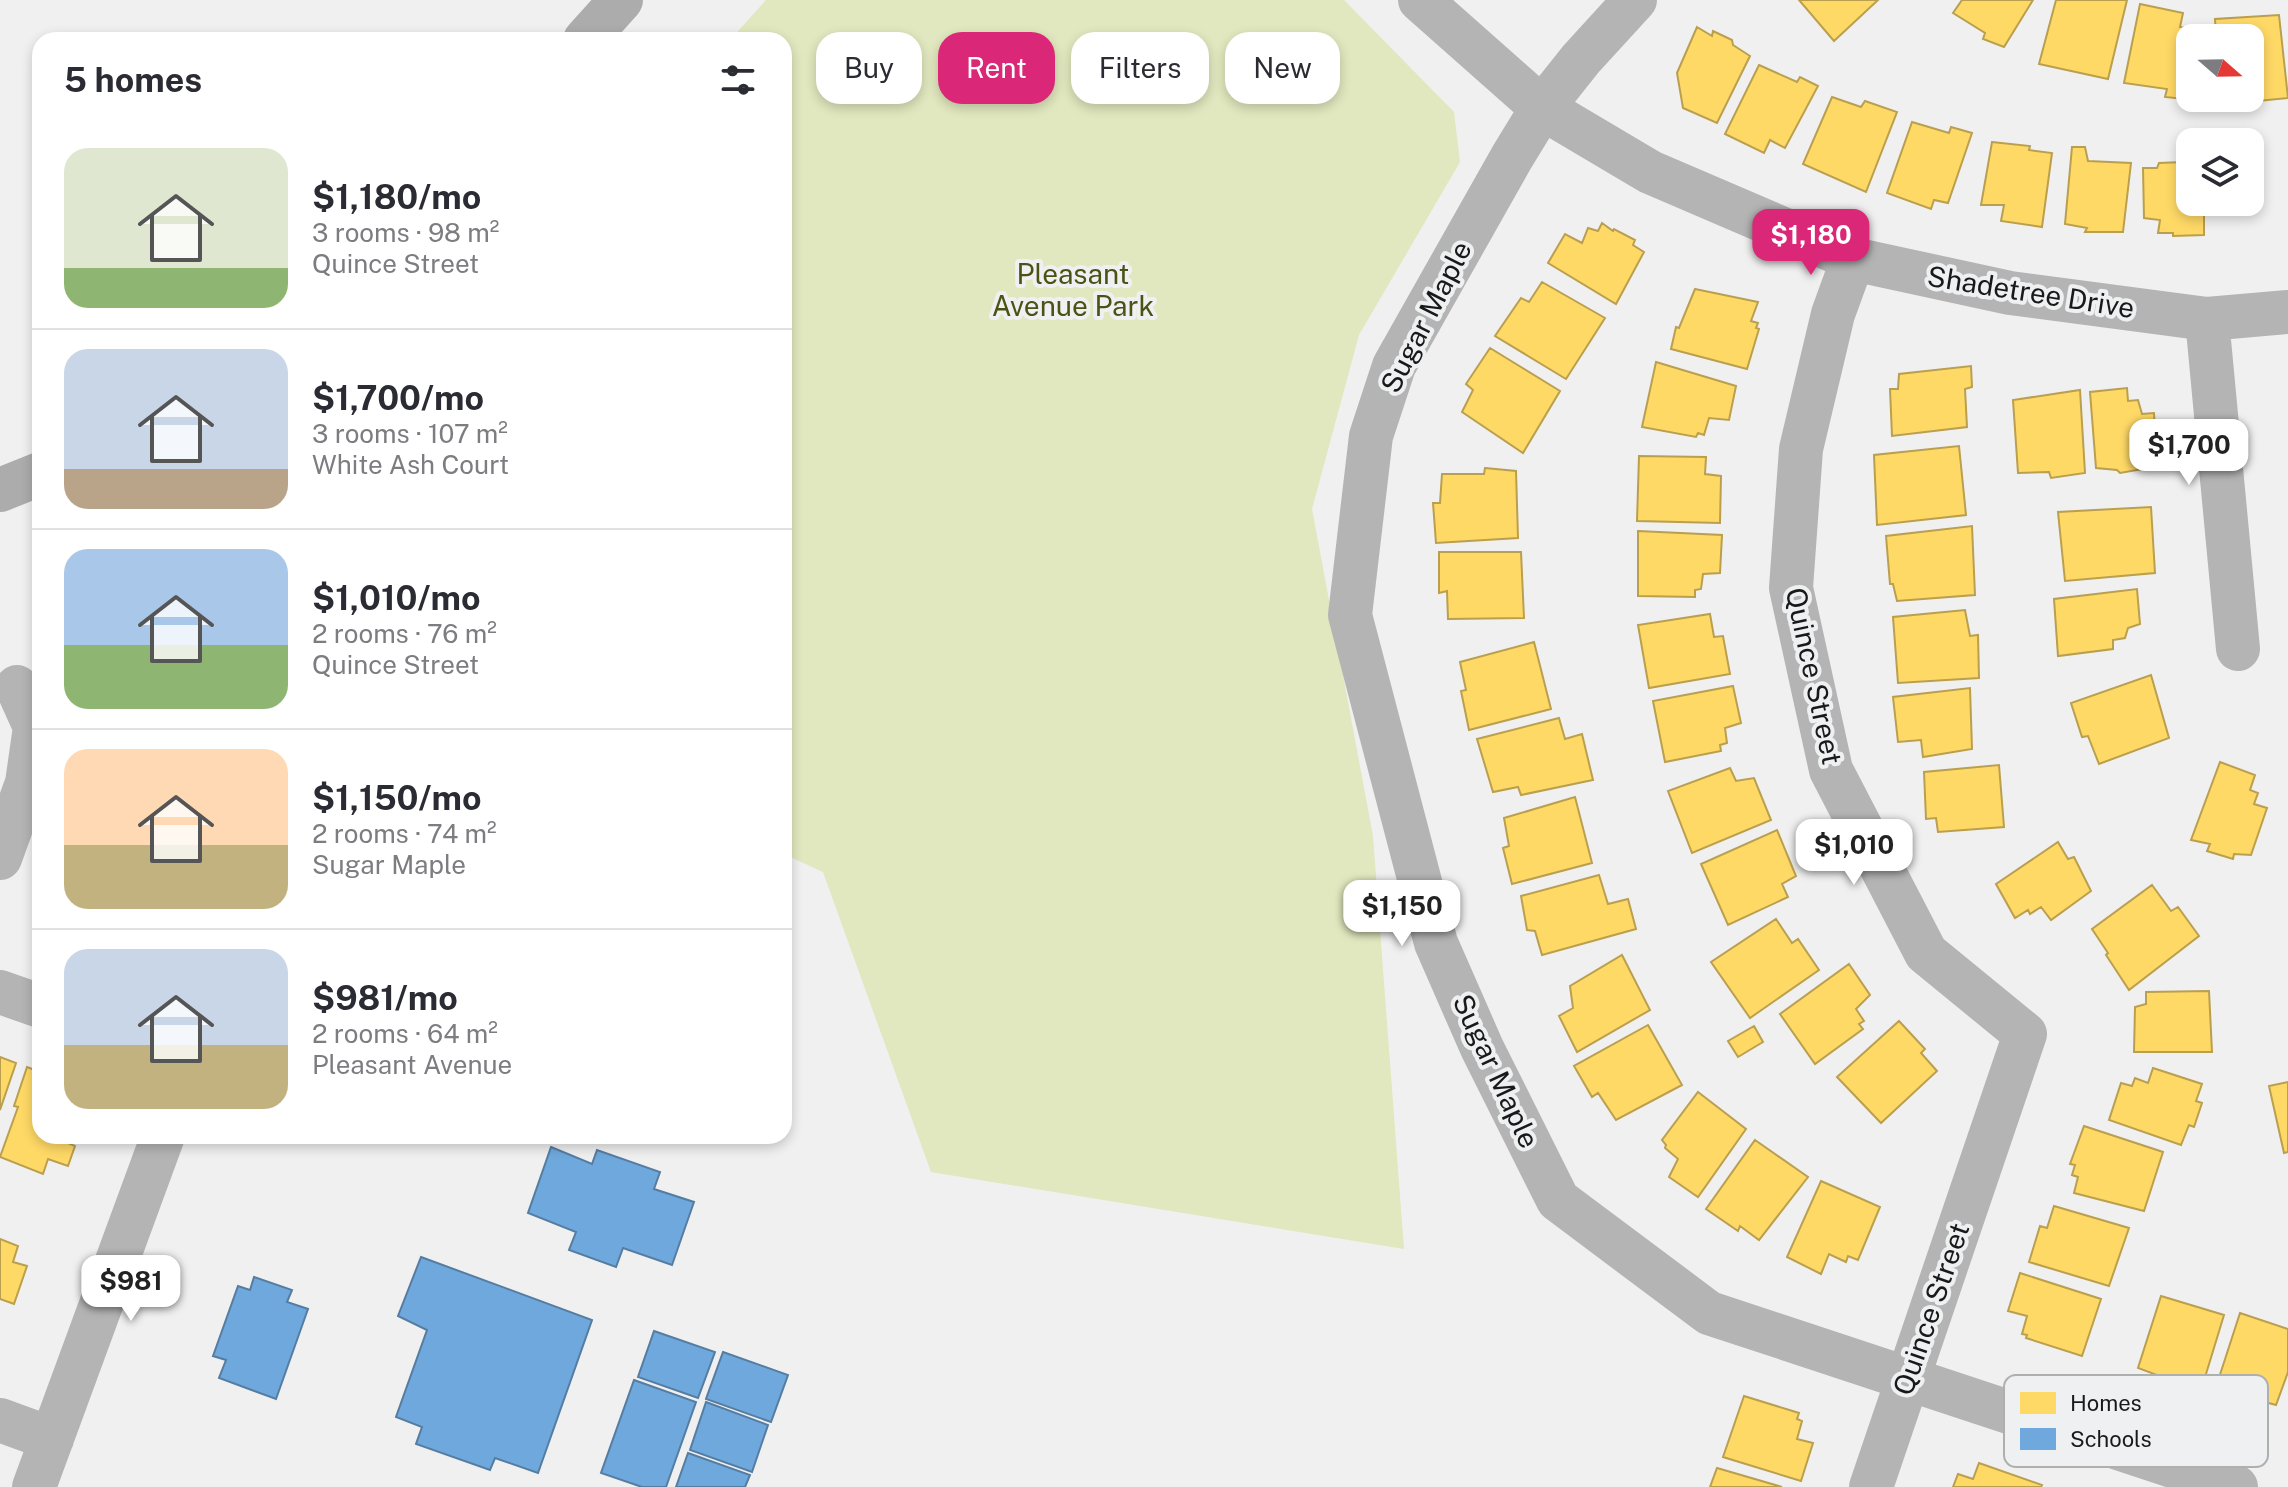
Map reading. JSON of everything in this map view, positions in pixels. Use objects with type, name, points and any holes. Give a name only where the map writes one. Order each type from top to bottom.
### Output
[{"type":"main road","points":[[592,32],[621,0]]},
{"type":"main road","points":[[0,490],[32,477]]},
{"type":"street","name":"Shadetree Drive","points":[[1420,0],[1542,108],[1650,172],[1853,259],[2010,293],[2207,319],[2288,312]]},
{"type":"street","name":"Sugar Maple","points":[[1635,0],[1542,108],[1394,366],[1371,436],[1350,615],[1436,943],[1482,1048],[1558,1200],[1709,1313],[2004,1409]]},
{"type":"street","name":"Quince Street","points":[[1853,259],[1833,314],[1801,449],[1791,588],[1831,770],[1926,953],[2025,1034],[1871,1487]]},
{"type":"street","points":[[2207,319],[2238,649]]},
{"type":"street","points":[[17,687],[32,720]]},
{"type":"street","points":[[0,858],[27,783],[32,748]]},
{"type":"street","points":[[0,992],[32,1003]]},
{"type":"street","points":[[34,1487],[160,1144]]},
{"type":"street","points":[[0,1420],[52,1439]]},
{"type":"street","name":"Sugar Maple","points":[[2176,1467],[2236,1487]]},
{"type":"green space","name":"Pleasant Avenue Park","points":[[766,0],[1344,0],[1454,112],[1460,162],[1359,335],[1312,509],[1373,836],[1404,1249],[931,1172],[823,872],[792,858],[792,32],[737,32]]},
{"type":"building: Homes","points":[[1799,0],[1878,0],[1834,41]]},
{"type":"building: Homes","points":[[1962,0],[2033,0],[2004,47],[1983,39],[1985,33],[1953,13]]},
{"type":"building: Homes","points":[[2056,0],[2127,0],[2108,79],[2039,64]]},
{"type":"building: Homes","points":[[2140,4],[2183,13],[2181,24],[2176,24],[2176,98],[2165,97],[2167,89],[2124,83]]},
{"type":"building: Homes","points":[[2279,15],[2288,98],[2264,100],[2264,24],[2215,24],[2215,19]]},
{"type":"building: Homes","points":[[1697,27],[1712,36],[1713,31],[1732,40],[1733,45],[1750,56],[1717,123],[1683,108],[1677,73]]},
{"type":"building: Homes","points":[[1759,65],[1797,82],[1800,77],[1818,86],[1785,148],[1770,140],[1764,153],[1725,134]]},
{"type":"building: Homes","points":[[1832,97],[1861,107],[1865,101],[1897,112],[1866,192],[1803,164]]},
{"type":"building: Homes","points":[[1912,122],[1949,133],[1951,127],[1972,133],[1948,203],[1934,200],[1931,209],[1887,193]]},
{"type":"building: Homes","points":[[1992,142],[2030,146],[2029,150],[2052,153],[2042,227],[2001,221],[2004,205],[1981,205]]},
{"type":"building: Homes","points":[[2072,147],[2085,147],[2088,161],[2131,163],[2123,232],[2085,232],[2087,228],[2065,224]]},
{"type":"building: Homes","points":[[2176,162],[2176,216],[2204,216],[2204,235],[2158,233],[2160,220],[2144,218],[2143,168],[2157,168],[2159,163]]},
{"type":"building: Homes","points":[[1602,223],[1635,240],[1633,245],[1644,252],[1616,304],[1548,263],[1565,234],[1582,243],[1588,228],[1598,231]]},
{"type":"building: Homes","points":[[1542,282],[1605,318],[1566,379],[1495,336],[1521,298],[1529,302]]},
{"type":"building: Homes","points":[[1695,289],[1758,302],[1751,321],[1758,323],[1756,328],[1759,329],[1747,369],[1671,349],[1676,327],[1679,328]]},
{"type":"building: Homes","points":[[1490,348],[1560,391],[1523,453],[1462,412],[1473,390],[1466,384]]},
{"type":"building: Homes","points":[[1656,362],[1736,386],[1729,420],[1709,418],[1704,435],[1698,433],[1696,437],[1642,427]]},
{"type":"building: Homes","points":[[1971,366],[1972,387],[1965,389],[1967,427],[1892,436],[1890,389],[1898,389],[1899,374]]},
{"type":"building: Homes","points":[[2127,388],[2128,401],[2138,400],[2142,414],[2154,413],[2157,463],[2143,464],[2143,469],[2120,473],[2096,468],[2090,392]]},
{"type":"building: Homes","points":[[2080,390],[2085,473],[2051,478],[2049,472],[2018,473],[2013,400]]},
{"type":"building: Homes","points":[[1959,446],[1966,515],[1877,525],[1874,455]]},
{"type":"building: Homes","points":[[1639,456],[1706,457],[1705,474],[1721,476],[1720,523],[1637,521]]},
{"type":"building: Homes","points":[[1485,468],[1516,471],[1518,538],[1436,543],[1433,503],[1440,503],[1442,474],[1484,474]]},
{"type":"building: Homes","points":[[2151,507],[2155,573],[2065,581],[2058,512]]},
{"type":"building: Homes","points":[[1972,526],[1975,595],[1897,601],[1893,584],[1890,584],[1886,536]]},
{"type":"building: Homes","points":[[1638,531],[1722,535],[1720,573],[1703,574],[1701,589],[1695,590],[1695,597],[1638,596]]},
{"type":"building: Homes","points":[[1439,552],[1521,552],[1524,618],[1448,619],[1447,591],[1439,593]]},
{"type":"building: Homes","points":[[2137,589],[2140,624],[2128,628],[2125,638],[2113,640],[2113,649],[2058,656],[2054,599]]},
{"type":"building: Homes","points":[[1965,610],[1970,636],[1978,635],[1979,678],[1898,683],[1893,617]]},
{"type":"building: Homes","points":[[1710,614],[1714,637],[1723,636],[1730,674],[1649,688],[1638,625]]},
{"type":"building: Homes","points":[[1534,642],[1551,709],[1469,730],[1461,691],[1466,690],[1460,662]]},
{"type":"building: Homes","points":[[2151,675],[2169,738],[2099,764],[2088,736],[2082,737],[2071,703]]},
{"type":"building: Homes","points":[[1733,686],[1741,723],[1725,728],[1727,743],[1720,745],[1721,751],[1665,762],[1653,701]]},
{"type":"building: Homes","points":[[1970,688],[1972,749],[1923,757],[1921,740],[1898,742],[1893,697]]},
{"type":"building: Homes","points":[[1559,718],[1565,739],[1582,734],[1593,780],[1521,795],[1518,787],[1493,792],[1477,739]]},
{"type":"building: Homes","points":[[2220,762],[2255,775],[2250,790],[2258,793],[2254,804],[2267,808],[2251,855],[2234,854],[2233,859],[2207,851],[2210,844],[2191,840]]},
{"type":"building: Homes","points":[[1999,765],[2004,827],[1938,832],[1936,818],[1926,819],[1924,772]]},
{"type":"building: Homes","points":[[1730,768],[1736,781],[1754,778],[1771,820],[1692,853],[1668,791]]},
{"type":"building: Homes","points":[[1575,797],[1592,863],[1512,884],[1503,848],[1509,846],[1504,818]]},
{"type":"building: Homes","points":[[1777,830],[1796,876],[1782,884],[1788,897],[1728,925],[1701,864]]},
{"type":"building: Homes","points":[[2058,842],[2068,859],[2074,857],[2091,891],[2051,920],[2041,907],[2015,918],[1996,884]]},
{"type":"building: Homes","points":[[1599,875],[1608,904],[1628,899],[1636,929],[1542,955],[1535,931],[1527,930],[1521,896]]},
{"type":"building: Homes","points":[[2152,885],[2171,911],[2178,907],[2199,936],[2129,990],[2092,929]]},
{"type":"building: Homes","points":[[1776,919],[1792,943],[1798,939],[1819,970],[1750,1018],[1711,962]]},
{"type":"building: Homes","points":[[1622,955],[1650,1010],[1577,1052],[1559,1016],[1573,1008],[1570,986]]},
{"type":"building: Homes","points":[[1849,964],[1870,995],[1856,1009],[1864,1021],[1859,1024],[1863,1029],[1815,1064],[1780,1014]]},
{"type":"building: Homes","points":[[2209,991],[2212,1052],[2134,1052],[2135,1007],[2146,1004],[2146,992]]},
{"type":"building: Homes","points":[[1899,1021],[1925,1049],[1921,1053],[1937,1071],[1881,1123],[1837,1077]]},
{"type":"building: Homes","points":[[1648,1025],[1682,1085],[1616,1120],[1598,1093],[1592,1097],[1574,1066]]},
{"type":"building: Homes","points":[[1754,1026],[1763,1042],[1738,1057],[1728,1041]]},
{"type":"building: Homes","points":[[0,1057],[16,1063],[0,1110]]},
{"type":"building: Homes","points":[[27,1067],[32,1069],[32,1144],[75,1146],[68,1166],[48,1159],[43,1174],[0,1157],[18,1107],[14,1106]]},
{"type":"building: Homes","points":[[2153,1068],[2202,1084],[2196,1101],[2202,1103],[2194,1127],[2189,1125],[2181,1145],[2109,1120],[2121,1083],[2132,1086],[2135,1078],[2148,1083]]},
{"type":"building: Homes","points":[[2288,1082],[2288,1152],[2284,1153],[2269,1086]]},
{"type":"building: Homes","points":[[1698,1092],[1746,1129],[1698,1197],[1669,1177],[1678,1159],[1665,1148],[1662,1140]]},
{"type":"building: Homes","points":[[2084,1126],[2163,1152],[2144,1211],[2074,1193],[2078,1177],[2072,1175],[2075,1165],[2070,1164]]},
{"type":"building: Homes","points":[[1755,1140],[1808,1177],[1759,1240],[1740,1226],[1738,1231],[1706,1209]]},
{"type":"building: Homes","points":[[1821,1181],[1880,1207],[1858,1260],[1848,1256],[1846,1262],[1829,1254],[1821,1274],[1787,1257]]},
{"type":"building: Homes","points":[[2054,1206],[2129,1228],[2109,1286],[2029,1262],[2040,1226],[2047,1228]]},
{"type":"building: Homes","points":[[0,1239],[18,1246],[13,1262],[27,1266],[14,1304],[0,1299]]},
{"type":"building: Homes","points":[[2020,1273],[2101,1299],[2082,1356],[2022,1334],[2027,1316],[2008,1311]]},
{"type":"building: Homes","points":[[2161,1296],[2224,1315],[2206,1375],[2157,1375],[2138,1368]]},
{"type":"building: Homes","points":[[2240,1313],[2288,1329],[2288,1372],[2276,1405],[2268,1403],[2268,1375],[2220,1375]]},
{"type":"building: Homes","points":[[1744,1396],[1799,1413],[1797,1419],[1802,1421],[1797,1439],[1813,1443],[1801,1481],[1723,1457]]},
{"type":"building: Homes","points":[[1979,1463],[2042,1485],[1953,1487],[1958,1474],[1973,1479]]},
{"type":"building: Homes","points":[[1717,1468],[1782,1487],[1710,1487]]},
{"type":"building: Schools","points":[[551,1147],[592,1164],[597,1150],[660,1172],[654,1189],[694,1202],[672,1265],[623,1248],[616,1267],[569,1250],[576,1232],[528,1213]]},
{"type":"building: Schools","points":[[421,1257],[592,1320],[538,1473],[495,1458],[490,1470],[416,1444],[422,1427],[396,1417],[427,1330],[398,1316]]},
{"type":"building: Schools","points":[[254,1277],[292,1290],[287,1302],[308,1309],[276,1399],[219,1378],[226,1360],[213,1356],[238,1286],[250,1290]]},
{"type":"building: Schools","points":[[654,1331],[715,1352],[698,1398],[638,1377]]},
{"type":"building: Schools","points":[[723,1352],[788,1375],[771,1422],[706,1399]]},
{"type":"building: Schools","points":[[634,1380],[696,1402],[666,1487],[642,1487],[601,1473]]},
{"type":"building: Schools","points":[[706,1402],[768,1425],[752,1472],[690,1450]]},
{"type":"building: Schools","points":[[688,1453],[750,1475],[745,1487],[676,1487]]}]
